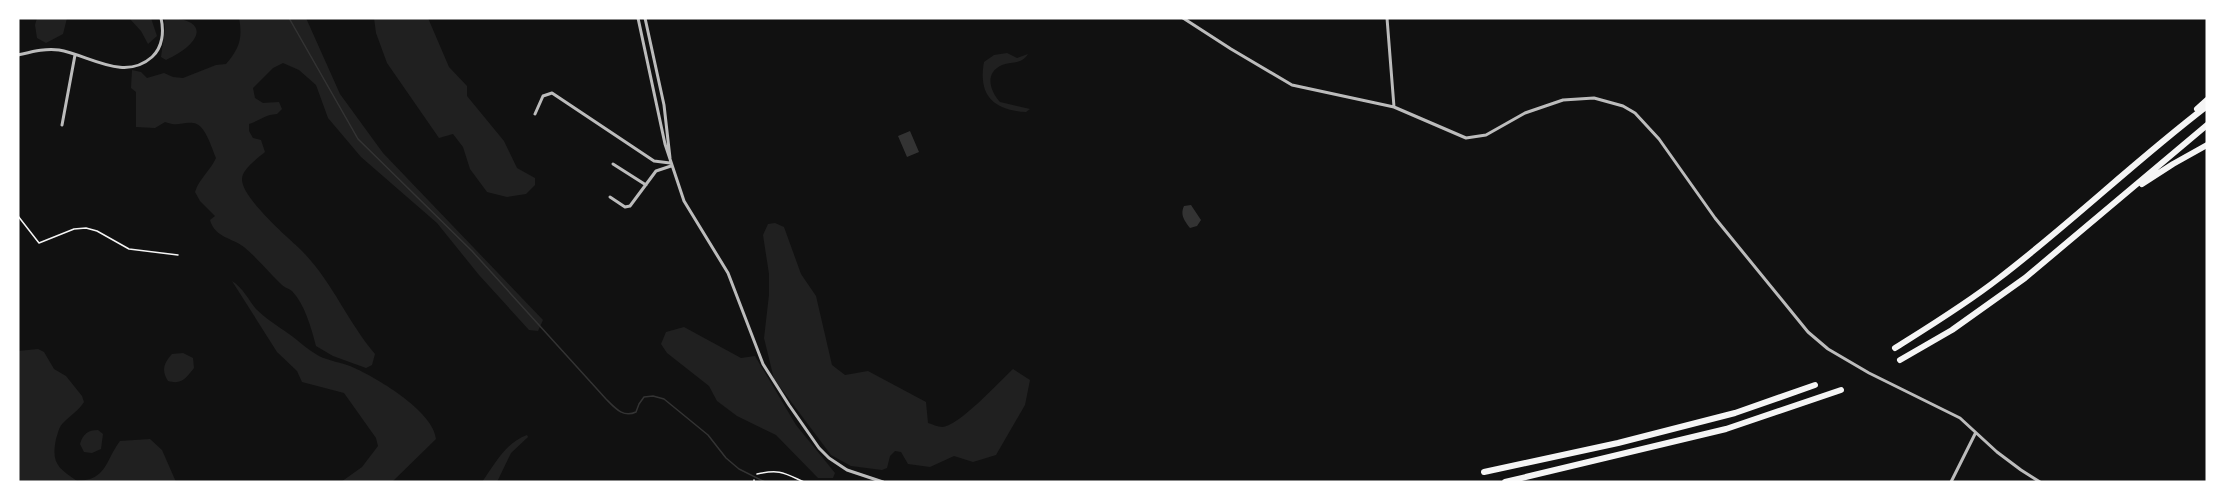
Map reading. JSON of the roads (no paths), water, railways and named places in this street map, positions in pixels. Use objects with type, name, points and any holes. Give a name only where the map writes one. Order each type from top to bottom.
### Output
[{"type":"highway","points":[[2172,133],[2207,99]]},
{"type":"highway","points":[[1895,348],[1997,280],[2207,106]]},
{"type":"highway","points":[[1900,360],[1952,330],[2025,278],[2207,125]]},
{"type":"highway","points":[[2119,200],[2173,164],[2207,146]]},
{"type":"highway","points":[[1484,472],[1618,443],[1735,413],[1815,384]]},
{"type":"highway","points":[[1505,482],[1726,429],[1841,390]]},
{"type":"street","points":[[18,55],[46,49],[60,50],[117,68],[142,63],[153,56],[160,44],[163,33],[161,18]]},
{"type":"street","points":[[638,18],[671,164],[686,207],[728,273],[757,351],[783,396],[819,448],[832,461],[850,472],[883,482]]},
{"type":"street","points":[[645,18],[664,105],[671,164]]},
{"type":"street","points":[[1183,18],[1238,54],[1292,85],[1394,107],[1452,134],[1472,139],[1486,135],[1526,113],[1557,102],[1594,98],[1623,106],[1635,113],[1659,139],[1715,218],[1808,332],[1828,349],[1869,373],[1960,418],[1975,434],[2021,471],[2040,482]]},
{"type":"street","points":[[1387,18],[1394,107]]},
{"type":"street","points":[[62,125],[75,55]]},
{"type":"street","points":[[535,114],[542,98],[548,93],[554,94],[654,161],[671,164]]},
{"type":"street","points":[[613,164],[646,185]]},
{"type":"street","points":[[610,197],[625,207],[630,206],[656,171],[671,164]]},
{"type":"street","points":[[1951,482],[1975,434]]},
{"type":"waterway","points":[[289,18],[358,139],[472,251],[613,406],[623,413],[631,414],[636,412],[644,397],[653,396],[664,399],[708,435],[726,458],[739,469],[765,482]]}]
